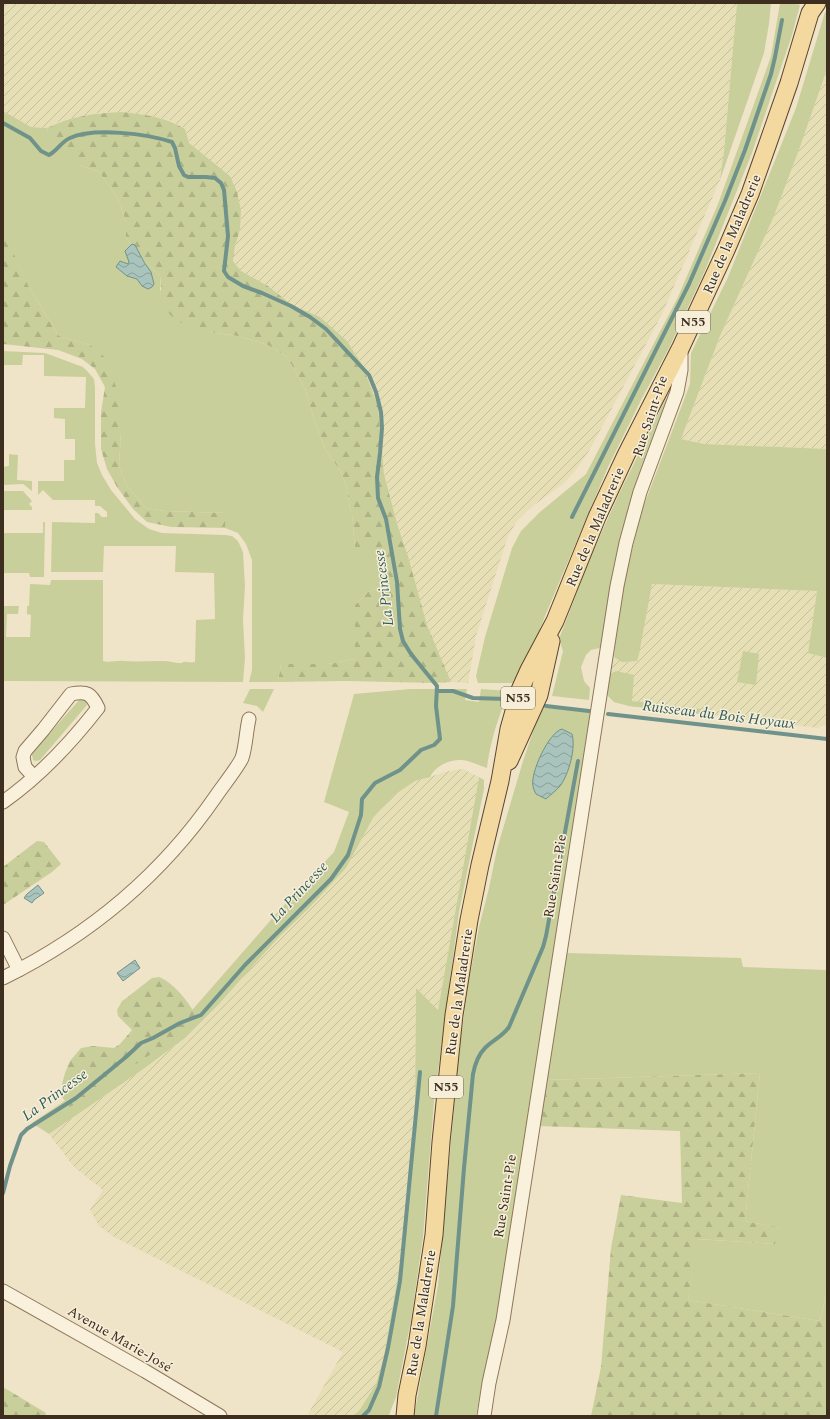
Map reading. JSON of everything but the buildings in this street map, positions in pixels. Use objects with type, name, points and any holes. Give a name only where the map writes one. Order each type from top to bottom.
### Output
[{"type":"main road","name":"Rue de la Maladrerie","points":[[405,1416],[407,1395],[417,1346],[434,1235],[441,1142],[454,1014],[469,920],[488,829],[500,781],[509,729],[520,690],[555,621],[597,517],[626,455],[681,348],[750,194],[789,83],[812,6]]},
{"type":"main road","name":"Rue de la Maladrerie","points":[[397,1416],[407,1395]]},
{"type":"street","name":"Rue Saint-Pie","points":[[484,1416],[489,1383],[503,1320],[617,586],[626,543],[640,492],[677,392],[681,370],[681,348]]},
{"type":"street","points":[[3,802],[34,778],[70,742],[98,708],[94,699],[88,694],[80,692],[71,694],[25,751],[23,757],[25,767],[34,778]]},
{"type":"street","points":[[3,978],[20,970],[64,944],[107,914],[158,868],[206,810],[241,759],[249,719]]},
{"type":"street","points":[[3,938],[20,970]]},
{"type":"street","name":"Avenue Marie-José","points":[[3,1291],[145,1371],[220,1416]]},
{"type":"shaded area","points":[[3,3],[737,3],[724,151],[720,180],[662,314],[589,451],[576,470],[563,484],[534,505],[517,521],[508,536],[476,636],[468,683],[451,682],[427,625],[384,474],[378,406],[362,364],[347,341],[320,317],[292,305],[268,286],[241,271],[233,261],[235,245],[240,230],[241,210],[230,176],[189,143],[185,129],[172,121],[122,112],[98,113],[60,121],[47,128],[31,127],[3,111]]},
{"type":"shaded area","points":[[827,69],[827,449],[704,444],[681,439],[720,336],[774,216]]},
{"type":"shaded area","points":[[652,584],[817,591],[808,653],[827,658],[827,722],[825,725],[818,728],[629,706],[614,702],[608,696],[607,688],[614,657],[618,619]]},
{"type":"shaded area","points":[[463,769],[479,777],[438,1010],[416,988],[415,1108],[400,1263],[384,1356],[376,1384],[359,1411],[352,1416],[307,1416],[343,1352],[114,1237],[99,1226],[90,1210],[103,1190],[74,1167],[49,1134],[142,1070],[185,1038],[219,1004],[278,938],[311,906],[346,868],[373,818],[393,796],[415,781],[449,771]]},
{"type":"green space","points":[[737,3],[771,3],[764,53],[720,180],[724,151]]},
{"type":"green space","points":[[780,3],[793,3],[800,5],[792,35],[752,153],[704,273],[669,348],[608,467],[545,616],[531,653],[516,683],[478,683],[476,676],[485,637],[512,548],[521,531],[540,512],[586,474],[678,297],[718,204],[771,56]]},
{"type":"green space","points":[[825,12],[827,12],[827,69],[774,216],[720,336],[681,439],[704,444],[827,449],[827,658],[808,653],[817,591],[652,584],[637,661],[622,662],[614,657],[618,619],[624,584],[641,513],[690,384],[691,353],[728,277],[796,108]]},
{"type":"green space","points":[[3,111],[31,127],[47,128],[48,133],[79,165],[99,172],[118,198],[126,222],[126,237],[141,259],[160,275],[160,290],[208,332],[238,336],[268,345],[287,357],[305,388],[315,423],[326,451],[340,470],[346,485],[352,513],[355,548],[386,548],[384,586],[368,592],[355,605],[355,659],[328,664],[281,664],[278,682],[249,682],[252,670],[252,560],[246,544],[238,533],[225,528],[225,513],[165,511],[146,508],[127,486],[119,466],[121,432],[90,345],[59,336],[29,287],[4,235]]},
{"type":"green space","points":[[122,112],[147,115],[170,121],[185,129],[189,143],[230,176],[237,192],[241,210],[240,230],[235,246],[233,261],[241,271],[268,286],[292,305],[320,317],[347,341],[362,364],[378,406],[384,474],[398,527],[408,556],[427,625],[451,682],[278,682],[281,664],[328,664],[355,659],[355,605],[368,592],[384,586],[386,549],[355,548],[352,514],[346,485],[340,470],[326,451],[315,423],[305,388],[287,357],[268,345],[238,336],[208,332],[176,321],[162,306],[160,275],[141,259],[126,237],[126,222],[118,198],[99,172],[79,165],[63,154],[48,133],[47,128],[74,118],[93,114]]},
{"type":"green space","points":[[3,230],[29,287],[59,336],[90,345],[107,359],[117,390],[121,432],[119,466],[127,486],[146,508],[165,511],[226,513],[225,528],[171,527],[147,522],[133,509],[117,487],[107,469],[101,449],[101,412],[105,387],[95,369],[82,359],[58,350],[3,344]]},
{"type":"green space","points":[[3,351],[45,353],[83,367],[94,379],[95,444],[97,463],[111,490],[135,519],[149,529],[162,533],[225,535],[232,536],[238,541],[243,552],[245,586],[243,620],[245,658],[243,682],[3,681],[3,606],[19,606],[18,614],[7,614],[6,637],[30,637],[31,615],[27,614],[27,606],[29,606],[30,584],[50,585],[51,580],[103,580],[103,661],[105,662],[195,662],[196,620],[215,619],[214,573],[175,572],[176,546],[104,546],[103,572],[51,572],[52,522],[95,523],[95,513],[98,513],[102,517],[107,517],[107,512],[100,506],[95,506],[95,500],[53,500],[43,490],[38,495],[38,481],[64,481],[64,460],[75,460],[75,439],[65,439],[65,419],[54,418],[54,408],[85,408],[86,377],[44,376],[44,355],[23,355],[22,365],[3,365]]},
{"type":"green space","points":[[673,384],[624,524],[613,569],[607,625],[600,648],[591,650],[586,655],[581,667],[584,681],[590,688],[589,700],[552,696],[563,651],[559,639],[589,560],[619,494]]},
{"type":"green space","points":[[9,454],[18,455],[17,480],[32,481],[32,491],[23,484],[3,485],[3,467],[9,466]]},
{"type":"green space","points":[[3,491],[23,491],[32,501],[29,504],[32,507],[32,510],[3,510]]},
{"type":"green space","points":[[43,522],[45,522],[44,577],[30,577],[29,573],[3,573],[3,533],[43,533]]},
{"type":"green space","points":[[743,651],[759,654],[756,685],[737,682]]},
{"type":"green space","points":[[616,671],[634,675],[632,701],[709,710],[708,715],[629,706],[614,702],[608,696],[607,688],[610,674]]},
{"type":"green space","points":[[250,689],[274,689],[263,712],[257,706],[243,703]]},
{"type":"green space","points":[[410,689],[467,689],[465,700],[479,702],[481,689],[509,691],[495,729],[487,768],[462,760],[448,762],[435,770],[430,777],[415,781],[393,796],[373,818],[346,868],[311,906],[278,938],[219,1004],[185,1038],[142,1070],[49,1134],[32,1123],[162,1035],[193,1009],[276,914],[334,852],[349,812],[324,802],[354,694]]},
{"type":"green space","points":[[81,698],[85,699],[87,705],[40,760],[33,760],[33,752]]},
{"type":"green space","points":[[542,705],[592,713],[510,1231],[493,1350],[482,1383],[476,1416],[414,1416],[438,1285],[459,1052],[468,986],[479,927],[497,849],[523,761]]},
{"type":"green space","points":[[479,777],[484,780],[484,789],[459,912],[434,1102],[423,1237],[411,1320],[396,1397],[388,1416],[352,1416],[359,1411],[376,1384],[384,1356],[400,1263],[415,1108],[416,988],[438,1010]]},
{"type":"green space","points":[[37,841],[44,842],[61,864],[52,872],[3,905],[3,867]]},
{"type":"green space","points":[[567,953],[741,958],[743,967],[827,970],[827,1290],[820,1321],[688,1300],[696,1239],[775,1244],[780,1228],[745,1221],[760,1073],[546,1080]]},
{"type":"green space","points":[[159,977],[164,979],[179,992],[192,1008],[194,1013],[201,1015],[197,1024],[70,1107],[62,1097],[62,1084],[70,1061],[81,1048],[93,1046],[114,1048],[120,1044],[132,1030],[118,1016],[117,1010],[122,1001],[152,978]]},
{"type":"green space","points":[[760,1073],[745,1221],[781,1228],[775,1244],[697,1239],[688,1300],[820,1321],[827,1290],[827,1416],[591,1416],[601,1367],[611,1248],[621,1195],[682,1203],[680,1131],[538,1126],[546,1080]]},
{"type":"green space","points":[[3,1387],[46,1413],[45,1416],[3,1416]]},
{"type":"water","points":[[132,244],[135,245],[151,272],[154,284],[148,289],[142,286],[137,279],[127,276],[116,267],[120,261],[128,264],[129,262],[125,251]]},
{"type":"water","points":[[562,729],[572,734],[573,746],[571,761],[560,786],[546,799],[536,794],[534,790],[534,772],[546,745],[557,732]]},
{"type":"water","points":[[38,885],[44,893],[32,903],[24,898],[27,894]]},
{"type":"water","points":[[135,960],[140,968],[123,981],[117,973]]},
{"type":"waterway","points":[[572,517],[689,284],[725,201],[745,150],[771,74],[782,20]]},
{"type":"waterway","name":"La Princesse","points":[[3,123],[30,138],[41,151],[49,155],[67,139],[93,133],[106,132],[135,134],[172,142],[179,166],[184,175],[188,177],[215,178],[221,183],[224,190],[228,236],[224,271],[228,277],[243,286],[291,306],[310,317],[326,329],[369,375],[376,392],[381,412],[382,428],[377,477],[378,498],[386,519],[397,582],[400,629],[403,641],[411,654],[437,686],[436,706],[440,739],[434,745],[421,750],[400,770],[375,783],[362,799],[361,815],[348,855],[331,879],[245,965],[201,1015],[180,1023],[141,1043],[76,1098],[27,1129],[21,1135],[10,1166],[3,1193]]},
{"type":"waterway","points":[[437,691],[453,691],[473,698],[506,699]]},
{"type":"waterway","name":"Ruisseau du Bois Hoyaux","points":[[546,706],[589,711]]},
{"type":"waterway","name":"Ruisseau du Bois Hoyaux","points":[[608,714],[827,739]]},
{"type":"waterway","points":[[436,1416],[453,1306],[473,1074],[480,1054],[509,1027],[543,947],[578,761]]},
{"type":"waterway","points":[[363,1416],[369,1410],[379,1387],[388,1348],[400,1281],[420,1072]]}]
